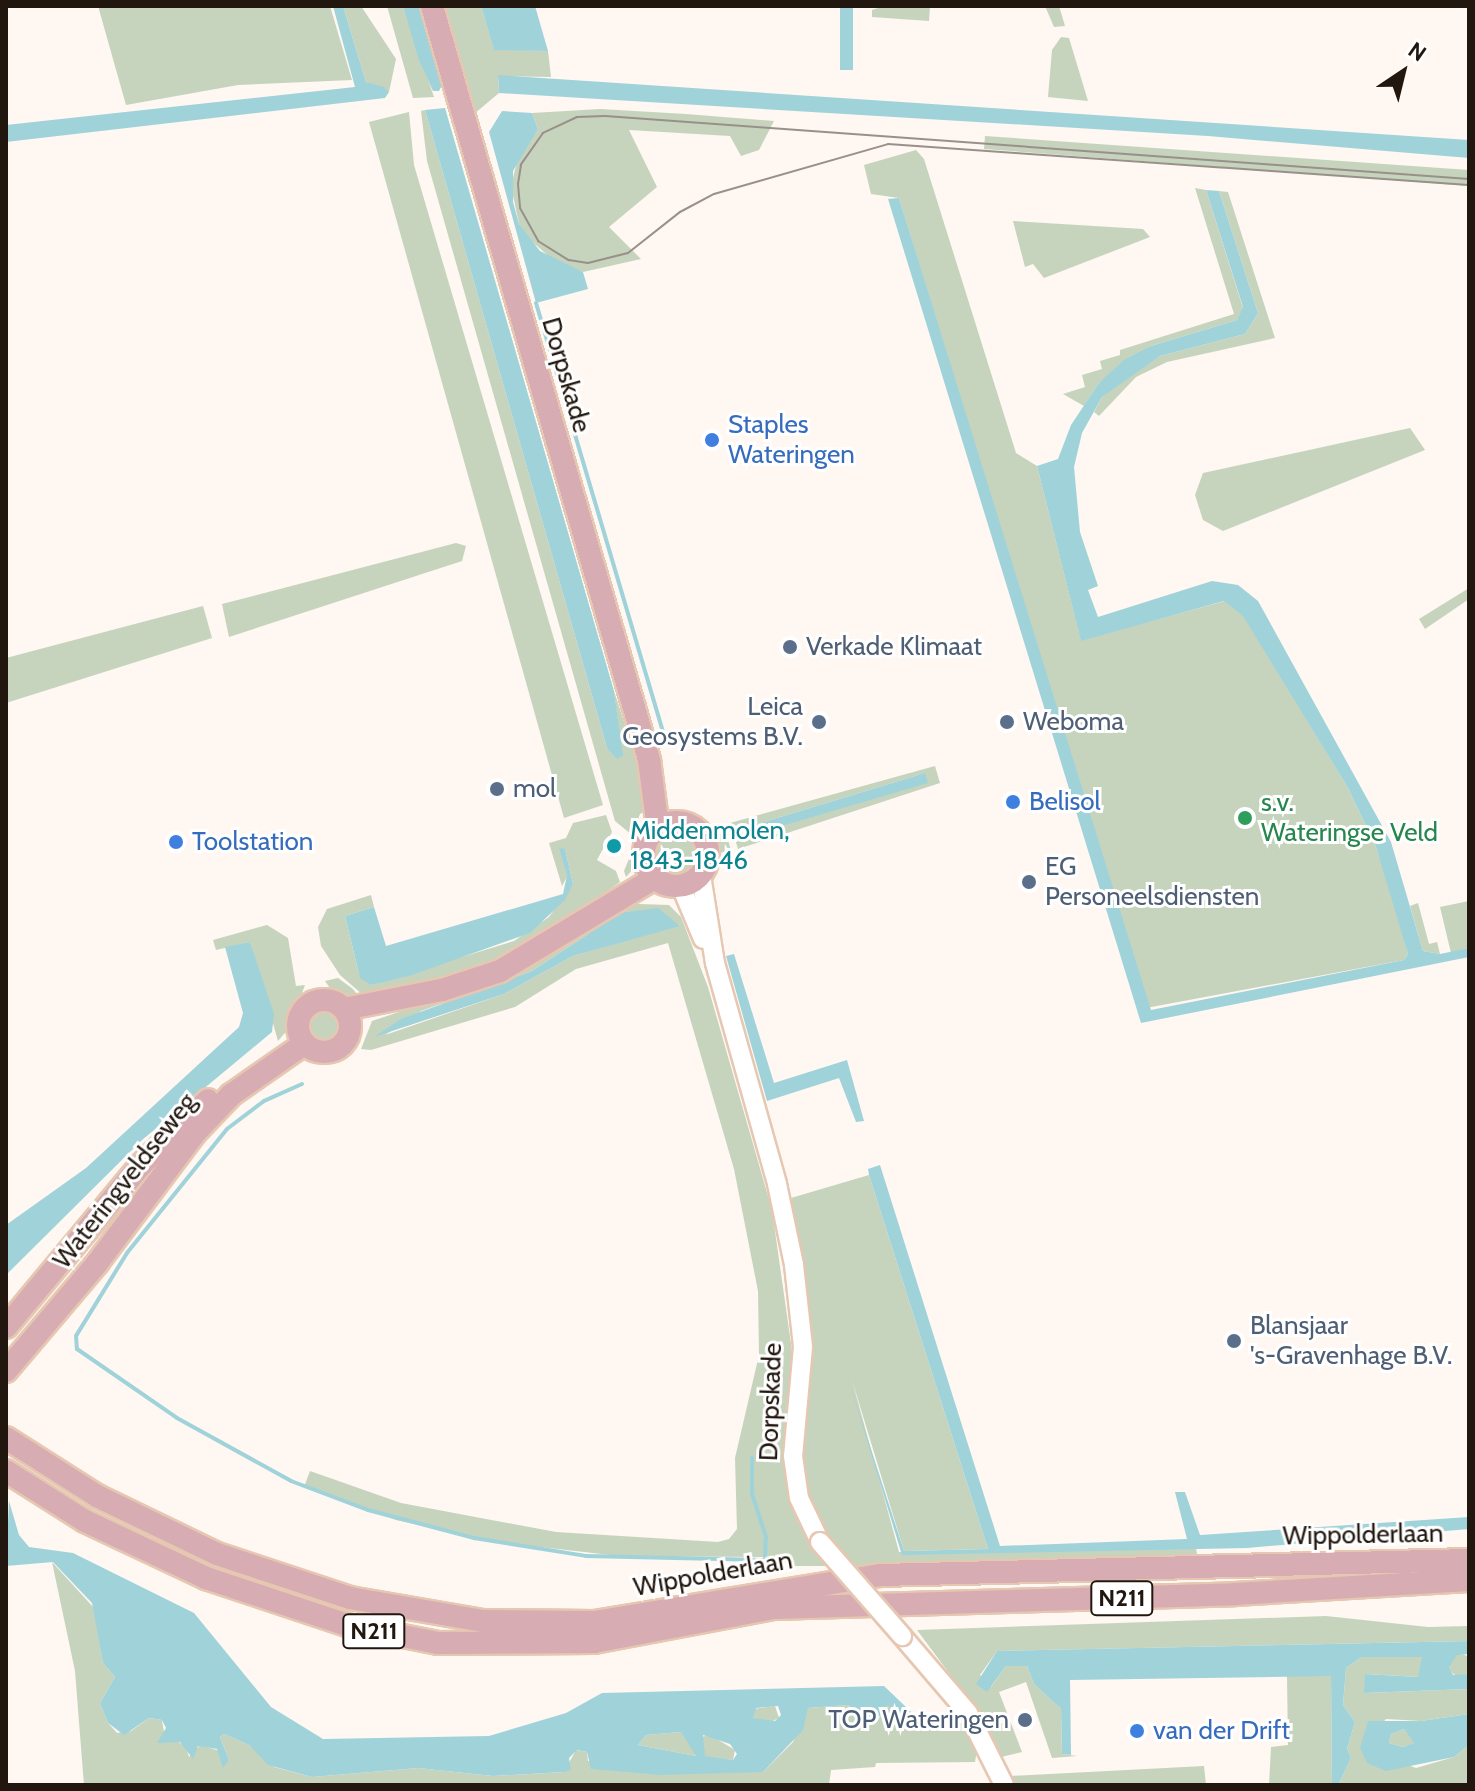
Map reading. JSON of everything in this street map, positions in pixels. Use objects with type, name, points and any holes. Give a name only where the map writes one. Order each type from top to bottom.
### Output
[{"type":"main road","name":"Dorpskade","points":[[432,6],[668,825]]},
{"type":"main road","points":[[668,825],[697,830],[705,839],[708,863],[691,881],[650,870],[648,839],[668,825]]},
{"type":"main road","points":[[347,1018],[500,971],[601,908],[650,870]]},
{"type":"main road","points":[[327,1000],[347,1018],[347,1040],[332,1052],[316,1052],[301,1037],[300,1013],[313,1002],[327,1000]]},
{"type":"main road","name":"Wateringveldseweg","points":[[6,1327],[156,1149],[301,1037]]},
{"type":"main road","name":"Wateringveldseweg","points":[[6,1371],[98,1262],[194,1134],[231,1095],[301,1037]]},
{"type":"main road","name":"Wippolderlaan","points":[[6,1438],[109,1503],[217,1554],[350,1598],[483,1621],[634,1618],[778,1589],[881,1575],[1469,1560]]},
{"type":"main road","name":"Wippolderlaan","points":[[6,1471],[85,1521],[206,1578],[347,1625],[438,1643],[594,1642],[774,1608],[1235,1594],[1469,1580]]},
{"type":"street","name":"Dorpskade","points":[[691,881],[777,1184],[794,1264],[803,1347],[793,1456],[799,1498],[820,1542],[968,1713],[1004,1785]]},
{"type":"green space","points":[[98,6],[330,6],[352,80],[238,85],[126,105]]},
{"type":"green space","points":[[343,6],[361,6],[396,59],[389,92],[366,82]]},
{"type":"green space","points":[[387,6],[403,6],[434,97],[413,98]]},
{"type":"green space","points":[[439,6],[481,6],[494,49],[548,51],[551,77],[498,76],[499,93],[474,114]]},
{"type":"green space","points":[[884,6],[930,6],[929,21],[872,17],[872,10]]},
{"type":"green space","points":[[1045,6],[1059,6],[1065,26],[1054,27]]},
{"type":"green space","points":[[1061,37],[1069,38],[1088,101],[1048,97],[1052,50]]},
{"type":"green space","points":[[600,109],[774,121],[759,150],[741,156],[730,136],[629,130],[657,187],[609,227],[641,259],[583,272],[552,259],[528,238],[519,224],[511,186],[518,158],[538,129],[532,113]]},
{"type":"green space","points":[[425,110],[607,748],[622,756],[614,691],[652,807],[640,814],[632,835],[615,821],[427,161],[421,111]]},
{"type":"green space","points":[[409,112],[414,165],[603,805],[564,818],[369,122]]},
{"type":"green space","points":[[985,136],[1469,170],[1469,186],[984,149]]},
{"type":"green space","name":"s.v. Wateringse Veld","points":[[916,150],[924,159],[1016,453],[1037,466],[1081,640],[1225,601],[1244,616],[1348,788],[1376,847],[1408,954],[1404,960],[1146,1008],[899,198],[871,194],[864,165]]},
{"type":"green space","points":[[1195,188],[1206,190],[1243,308],[1237,320],[1151,346],[1099,383],[1084,406],[1063,394],[1085,387],[1082,375],[1102,369],[1100,361],[1120,355],[1120,350],[1234,314]]},
{"type":"green space","points":[[1219,191],[1228,192],[1275,338],[1167,362],[1136,377],[1099,416],[1094,412],[1102,397],[1134,370],[1160,356],[1245,334],[1258,313]]},
{"type":"green space","points":[[1013,221],[1143,229],[1150,237],[1044,278],[1033,264],[1025,267]]},
{"type":"green space","points":[[1410,428],[1425,450],[1223,531],[1203,520],[1195,495],[1203,473]]},
{"type":"green space","points":[[456,543],[466,546],[462,561],[229,637],[222,604]]},
{"type":"green space","points":[[1469,588],[1469,599],[1425,629],[1419,619]]},
{"type":"green space","points":[[203,606],[212,638],[6,703],[6,658]]},
{"type":"green space","points":[[935,766],[940,783],[738,849],[730,823]],"holes":[[[925,773],[744,837],[744,828]]]},
{"type":"green space","points":[[606,815],[612,832],[597,860],[616,871],[620,882],[530,949],[463,977],[363,995],[340,975],[321,946],[318,927],[327,909],[371,895],[374,907],[345,916],[359,974],[371,985],[514,941],[549,917],[573,884],[565,849],[568,875],[562,886],[549,843],[566,838],[573,823]]},
{"type":"green space","points":[[646,817],[651,825],[637,865],[626,877],[624,871]]},
{"type":"green space","points":[[724,826],[731,850],[711,856],[704,832]]},
{"type":"green space","points":[[676,834],[690,840],[696,854],[690,868],[676,874],[662,868],[656,854],[662,840]]},
{"type":"green space","points":[[632,898],[639,904],[669,905],[681,917],[708,987],[772,1210],[796,1379],[788,1439],[831,1566],[794,1566],[763,1557],[619,1556],[496,1542],[396,1520],[304,1487],[310,1471],[401,1503],[556,1532],[718,1542],[729,1539],[737,1529],[735,1458],[759,1355],[758,1291],[734,1169],[668,943],[576,969],[515,1007],[371,1050],[361,1049],[372,1021],[480,985]],"holes":[[[620,913],[680,925],[573,956],[504,994],[385,1035],[421,1011],[532,971]]]},
{"type":"green space","points":[[1469,901],[1469,948],[1451,953],[1440,907]]},
{"type":"green space","points":[[1418,903],[1429,944],[1437,942],[1440,954],[1423,951],[1410,906]]},
{"type":"green space","points":[[267,925],[288,938],[296,986],[305,985],[289,1028],[278,1041],[250,942],[216,950],[213,940]]},
{"type":"green space","points":[[338,978],[360,998],[353,1003],[332,991],[325,981]]},
{"type":"green space","points":[[324,1012],[334,1016],[338,1026],[334,1036],[324,1040],[314,1036],[310,1026],[314,1016]]},
{"type":"green space","points":[[869,1175],[988,1549],[904,1551],[852,1380],[899,1552],[1196,1548],[1198,1560],[856,1569],[832,1542],[806,1492],[800,1446],[810,1360],[809,1310],[791,1198]]},
{"type":"green space","points":[[52,1562],[94,1608],[103,1663],[115,1677],[100,1703],[108,1723],[117,1733],[131,1731],[149,1718],[162,1720],[164,1732],[186,1747],[189,1757],[200,1745],[220,1751],[222,1762],[229,1760],[220,1737],[224,1734],[249,1745],[274,1767],[312,1777],[418,1768],[493,1776],[564,1772],[576,1750],[587,1752],[588,1761],[763,1772],[793,1742],[808,1708],[848,1705],[857,1715],[878,1720],[887,1704],[921,1731],[964,1719],[978,1744],[975,1762],[876,1763],[875,1767],[831,1770],[829,1785],[84,1785],[75,1671]]},
{"type":"green space","points":[[1326,1616],[1428,1627],[1469,1626],[1469,1641],[997,1651],[980,1675],[991,1687],[1006,1666],[1027,1666],[1034,1684],[1061,1709],[1062,1754],[1077,1756],[1052,1758],[1026,1682],[999,1692],[1022,1752],[1001,1757],[972,1704],[917,1630]]},
{"type":"green space","points":[[1460,1654],[1468,1657],[1471,1665],[1468,1673],[1460,1676],[1452,1673],[1449,1665],[1452,1657]]},
{"type":"green space","points":[[1362,1657],[1423,1657],[1424,1663],[1418,1677],[1366,1674],[1365,1693],[1469,1689],[1469,1714],[1421,1721],[1386,1719],[1360,1748],[1416,1768],[1454,1757],[1469,1745],[1469,1785],[1338,1785],[1351,1758],[1347,1749],[1355,1722],[1343,1705],[1346,1668]]},
{"type":"green space","points":[[1331,1675],[1332,1785],[1269,1785],[1271,1747],[1288,1745],[1287,1676]]},
{"type":"green space","points":[[775,1706],[779,1718],[768,1723],[753,1718],[753,1709]]},
{"type":"green space","points":[[1404,1729],[1415,1743],[1403,1747],[1389,1743],[1391,1734]]},
{"type":"green space","points":[[681,1732],[688,1736],[696,1756],[638,1745],[646,1735]]},
{"type":"green space","points":[[710,1735],[735,1750],[733,1760],[705,1757],[701,1737]]},
{"type":"green space","points":[[1204,1766],[1206,1785],[1013,1785],[1010,1776]]},
{"type":"water","points":[[333,6],[343,6],[366,82],[384,87],[389,92],[385,98],[6,142],[6,125],[355,87]]},
{"type":"water","points":[[403,6],[420,6],[443,83],[439,91],[433,91],[419,60]]},
{"type":"water","points":[[481,6],[535,6],[548,51],[494,50]]},
{"type":"water","points":[[840,6],[853,6],[853,70],[840,70]]},
{"type":"water","points":[[498,75],[1469,140],[1469,158],[1208,136],[499,93]]},
{"type":"water","points":[[445,108],[614,691],[623,756],[617,759],[607,748],[425,110]]},
{"type":"water","points":[[502,111],[532,113],[538,129],[513,171],[513,202],[519,224],[540,251],[583,272],[588,289],[536,303],[489,132]]},
{"type":"water","points":[[1206,190],[1219,191],[1258,313],[1245,334],[1160,356],[1102,397],[1082,433],[1074,467],[1080,532],[1098,586],[1088,590],[1098,617],[1212,581],[1238,585],[1258,601],[1391,842],[1423,951],[1440,954],[1469,948],[1469,957],[1141,1023],[888,199],[899,198],[1151,1010],[1404,960],[1408,954],[1376,847],[1348,788],[1243,616],[1224,601],[1081,641],[1037,466],[1058,459],[1071,425],[1099,383],[1124,360],[1151,346],[1237,320],[1243,307]]},
{"type":"water","points":[[925,773],[928,783],[744,837],[744,828]]},
{"type":"water","points":[[559,848],[565,849],[573,884],[565,900],[530,933],[412,975],[371,985],[360,978],[345,916],[374,907],[386,946],[563,894],[567,875]]},
{"type":"water","points":[[658,908],[680,926],[573,956],[504,994],[374,1037],[401,1019],[532,971],[620,913]]},
{"type":"water","points":[[250,942],[274,1014],[272,1032],[142,1140],[6,1275],[6,1225],[86,1168],[239,1027],[243,1013],[225,947]]},
{"type":"water","points":[[734,954],[774,1083],[847,1060],[864,1121],[856,1122],[839,1078],[767,1101],[726,956]]},
{"type":"water","points":[[880,1165],[1000,1546],[1187,1539],[1175,1492],[1185,1492],[1200,1535],[1469,1517],[1469,1529],[1247,1548],[902,1555],[849,1381],[904,1551],[988,1549],[869,1175],[868,1169]]},
{"type":"water","points":[[9,1501],[19,1535],[29,1547],[73,1553],[194,1613],[271,1707],[323,1739],[489,1736],[566,1713],[602,1693],[884,1686],[927,1727],[921,1731],[887,1705],[877,1720],[868,1723],[848,1705],[808,1708],[803,1730],[763,1772],[661,1775],[591,1769],[587,1752],[577,1750],[569,1758],[571,1770],[564,1772],[493,1776],[418,1768],[312,1777],[268,1765],[249,1745],[224,1734],[220,1737],[229,1760],[223,1768],[217,1749],[198,1746],[193,1759],[180,1742],[157,1743],[166,1728],[162,1720],[149,1718],[124,1735],[108,1723],[100,1703],[115,1677],[103,1663],[92,1603],[53,1562],[6,1566]],"holes":[[[778,1706],[781,1715],[775,1721],[753,1718],[756,1708]],[[681,1732],[696,1756],[638,1745],[646,1735]],[[703,1735],[730,1744],[737,1754],[733,1760],[705,1756]]]},
{"type":"water","points":[[1469,1641],[1469,1654],[1457,1655],[1449,1667],[1453,1675],[1469,1674],[1469,1689],[1364,1693],[1365,1674],[1418,1677],[1422,1657],[1362,1657],[1346,1668],[1343,1705],[1355,1722],[1347,1749],[1351,1758],[1338,1785],[1332,1785],[1331,1676],[1070,1680],[1071,1755],[1062,1754],[1061,1709],[1034,1684],[1027,1666],[1006,1666],[987,1692],[976,1684],[997,1651]]},
{"type":"water","points":[[1469,1714],[1469,1745],[1454,1757],[1386,1771],[1367,1763],[1360,1748],[1368,1721],[1421,1721]],"holes":[[[1404,1729],[1414,1743],[1403,1747],[1389,1743],[1391,1734]]]},
{"type":"waterway","points":[[536,303],[667,744]]},
{"type":"waterway","points":[[302,1084],[264,1101],[227,1129],[127,1253],[76,1336],[77,1349],[177,1418],[291,1481],[368,1510],[474,1538],[586,1556],[765,1560],[766,1537],[752,1494],[752,1458]]},
{"type":"tram line","points":[[1469,179],[605,116],[577,117],[543,133],[521,165],[518,184],[520,208],[538,241],[569,260],[588,263],[628,253],[680,212],[714,194],[888,144],[1469,185]]},
{"type":"place","name":"Staples Wateringen","points":[[712,440]]},
{"type":"place","name":"Verkade Klimaat","points":[[790,647]]},
{"type":"place","name":"Leica Geosystems B.V.","points":[[819,722]]},
{"type":"place","name":"Weboma","points":[[1007,722]]},
{"type":"place","name":"mol","points":[[497,789]]},
{"type":"place","name":"Belisol","points":[[1013,802]]},
{"type":"place","name":"s.v. Wateringse Veld","points":[[1245,818]]},
{"type":"place","name":"Toolstation","points":[[176,842]]},
{"type":"place","name":"Middenmolen, 1843-1846","points":[[614,846]]},
{"type":"place","name":"EG Personeelsdiensten","points":[[1029,882]]},
{"type":"place","name":"Blansjaar 's-Gravenhage B.V.","points":[[1234,1341]]},
{"type":"place","name":"TOP Wateringen","points":[[1025,1720]]},
{"type":"place","name":"van der Drift","points":[[1137,1731]]}]
